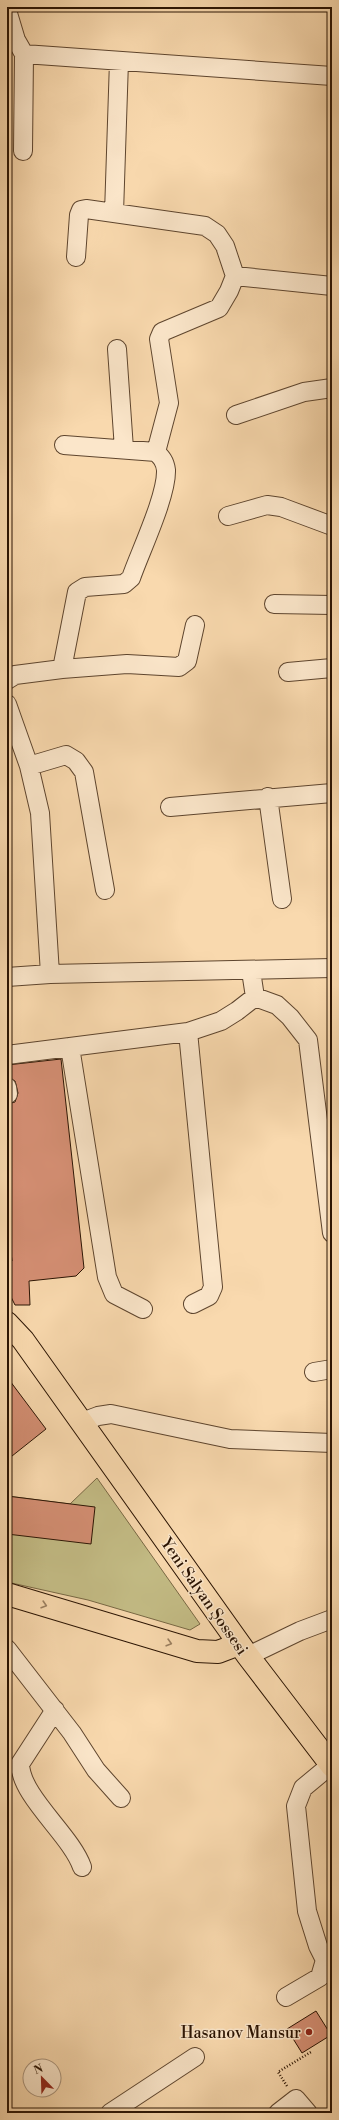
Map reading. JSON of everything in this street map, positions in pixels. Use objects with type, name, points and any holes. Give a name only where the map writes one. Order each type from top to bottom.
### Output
[{"type":"main road","points":[[7,1310],[23,1340]]},
{"type":"main road","points":[[7,1323],[23,1340]]},
{"type":"main road","name":"Yeni Salyan Şossesi","points":[[23,1340],[243,1650],[332,1765]]},
{"type":"main road","points":[[7,1594],[197,1651],[218,1652],[243,1650]]},
{"type":"street","points":[[7,10],[16,40],[24,54],[23,150]]},
{"type":"street","points":[[24,54],[332,76]]},
{"type":"street","points":[[114,213],[119,61]]},
{"type":"street","points":[[76,256],[79,215],[81,210],[86,209],[205,226],[217,234],[225,246],[235,276],[230,291],[219,308],[162,332],[159,339],[169,403],[156,452]]},
{"type":"street","points":[[235,276],[332,286]]},
{"type":"street","points":[[117,349],[124,449]]},
{"type":"street","points":[[236,415],[304,392],[332,388]]},
{"type":"street","points":[[62,669],[78,592],[85,587],[124,584],[131,578],[163,492],[166,470],[163,459],[156,452],[64,445]]},
{"type":"street","points":[[228,516],[267,505],[281,508],[332,526]]},
{"type":"street","points":[[274,604],[332,605]]},
{"type":"street","points":[[7,680],[15,675],[62,669],[127,664],[179,667],[187,661],[195,625]]},
{"type":"street","points":[[288,672],[332,668]]},
{"type":"street","points":[[7,704],[29,766],[40,813],[50,974]]},
{"type":"street","points":[[29,766],[66,755],[76,761],[84,772],[105,890]]},
{"type":"street","points":[[170,807],[332,794]]},
{"type":"street","points":[[268,798],[282,899]]},
{"type":"street","points":[[7,977],[50,974],[251,971],[332,968]]},
{"type":"street","points":[[251,971],[255,996]]},
{"type":"street","points":[[7,1054],[188,1032],[221,1021],[237,1011],[255,996]]},
{"type":"street","points":[[255,996],[277,1005],[290,1017],[308,1040],[327,1146],[332,1234]]},
{"type":"street","points":[[188,1032],[213,1287],[209,1296],[193,1304]]},
{"type":"street","points":[[70,1047],[107,1277],[114,1294],[142,1308]]},
{"type":"street","points":[[314,1372],[332,1369]]},
{"type":"street","points":[[82,1422],[98,1416],[111,1414],[230,1439],[332,1443]]},
{"type":"street","points":[[243,1650],[332,1619]]},
{"type":"street","points":[[7,1649],[55,1710],[96,1770],[121,1798]]},
{"type":"street","points":[[55,1710],[20,1764],[20,1772],[24,1782],[46,1815],[79,1857],[82,1867]]},
{"type":"street","points":[[286,1997],[320,1977],[325,1960],[318,1946],[307,1911],[296,1806],[303,1788],[332,1765]]},
{"type":"street","points":[[110,2113],[195,2057]]},
{"type":"street","points":[[278,2113],[296,2099],[308,2113]]},
{"type":"path","points":[[296,2099],[278,2072],[311,2052]]},
{"type":"shaded area","points":[[97,1478],[200,1624],[190,1630],[88,1600],[7,1582],[7,1496],[70,1504]]},
{"type":"building","points":[[61,1059],[84,1268],[76,1276],[29,1281],[30,1305],[15,1305],[7,1289],[7,1262],[12,1261],[7,1217],[7,1104],[15,1102],[18,1093],[15,1081],[7,1077],[7,1065]]},
{"type":"building","points":[[7,1377],[46,1429],[7,1460]]},
{"type":"building","points":[[7,1496],[95,1507],[91,1544],[7,1534]]},
{"type":"building","name":"Hasanov Mansur","points":[[316,2011],[331,2035],[302,2053],[287,2029]]},
{"type":"place","name":"Hasanov Mansur","points":[[309,2032]]}]
